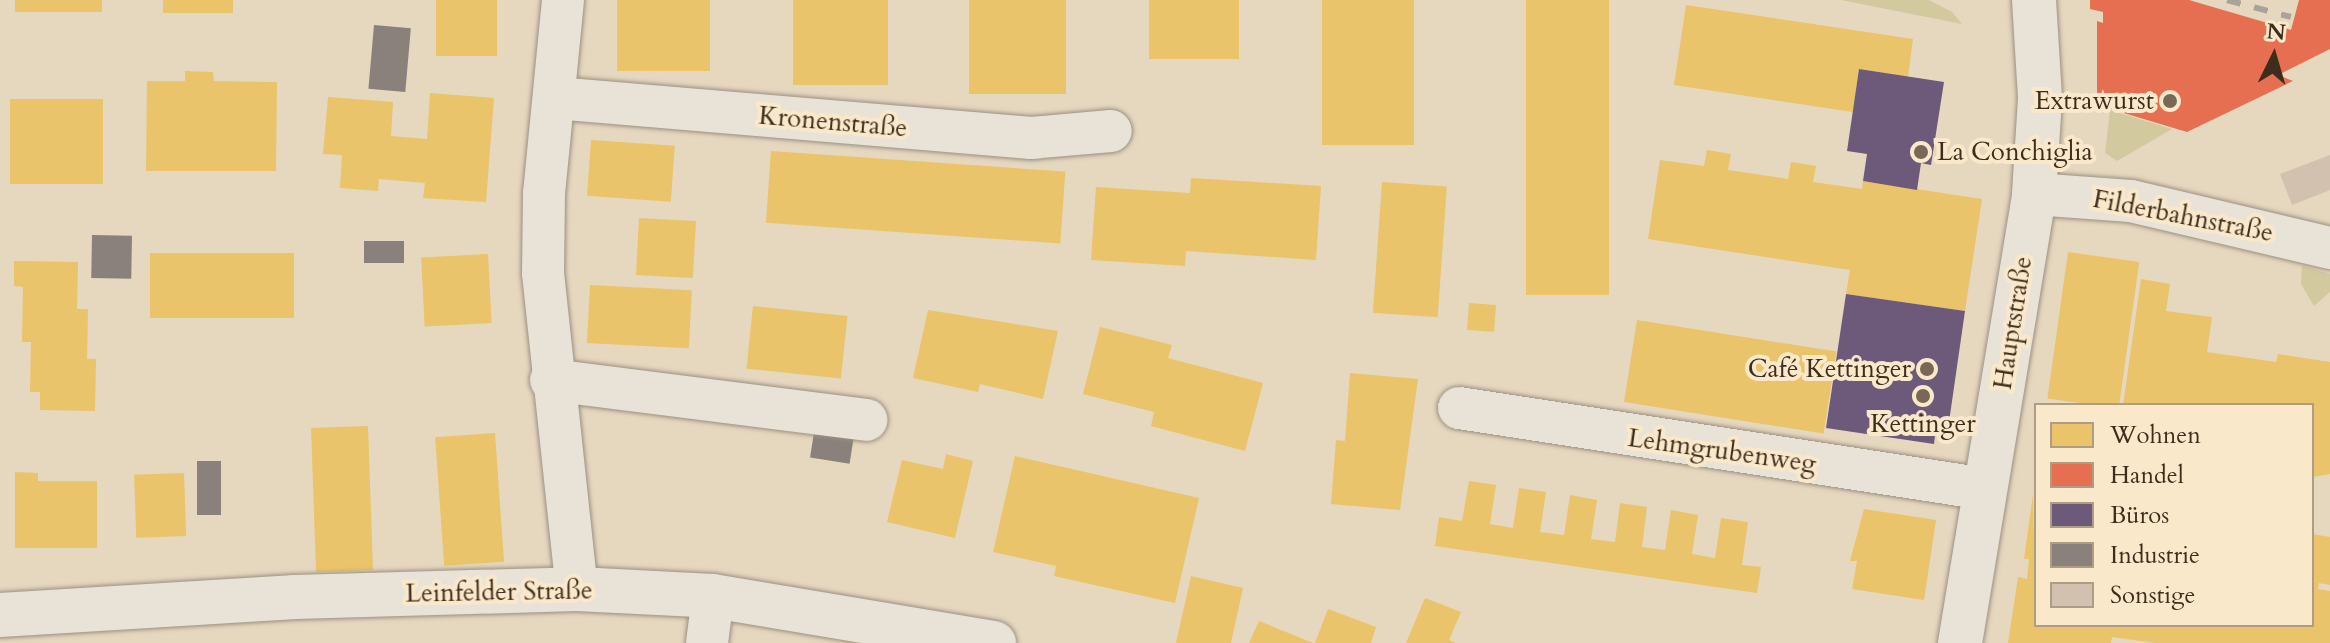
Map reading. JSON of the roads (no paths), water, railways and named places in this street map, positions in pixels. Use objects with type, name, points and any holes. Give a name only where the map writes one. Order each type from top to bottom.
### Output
[{"type":"main road","name":"Hauptstraße","points":[[1960,643],[2034,194],[2040,98],[2034,0]]},
{"type":"main road","name":"Leinfelder Straße","points":[[0,615],[295,597],[577,589],[713,596],[994,643]]},
{"type":"street","points":[[563,0],[543,230],[551,380],[577,589]]},
{"type":"street","name":"Kronenstraße","points":[[555,98],[1031,138],[1111,131]]},
{"type":"street","name":"Filderbahnstraße","points":[[2034,194],[2131,201],[2330,248]]},
{"type":"street","points":[[551,380],[866,420]]},
{"type":"street","name":"Lehmgrubenweg","points":[[1459,408],[1985,489]]},
{"type":"street","points":[[707,643],[713,596]]},
{"type":"railway","points":[[2227,0],[2291,17]]},
{"type":"place","name":"Extrawurst","points":[[2170,101]]},
{"type":"place","name":"La Conchiglia","points":[[1921,152]]},
{"type":"place","name":"Café Kettinger","points":[[1927,369]]},
{"type":"place","name":"Kettinger","points":[[1923,396]]}]
